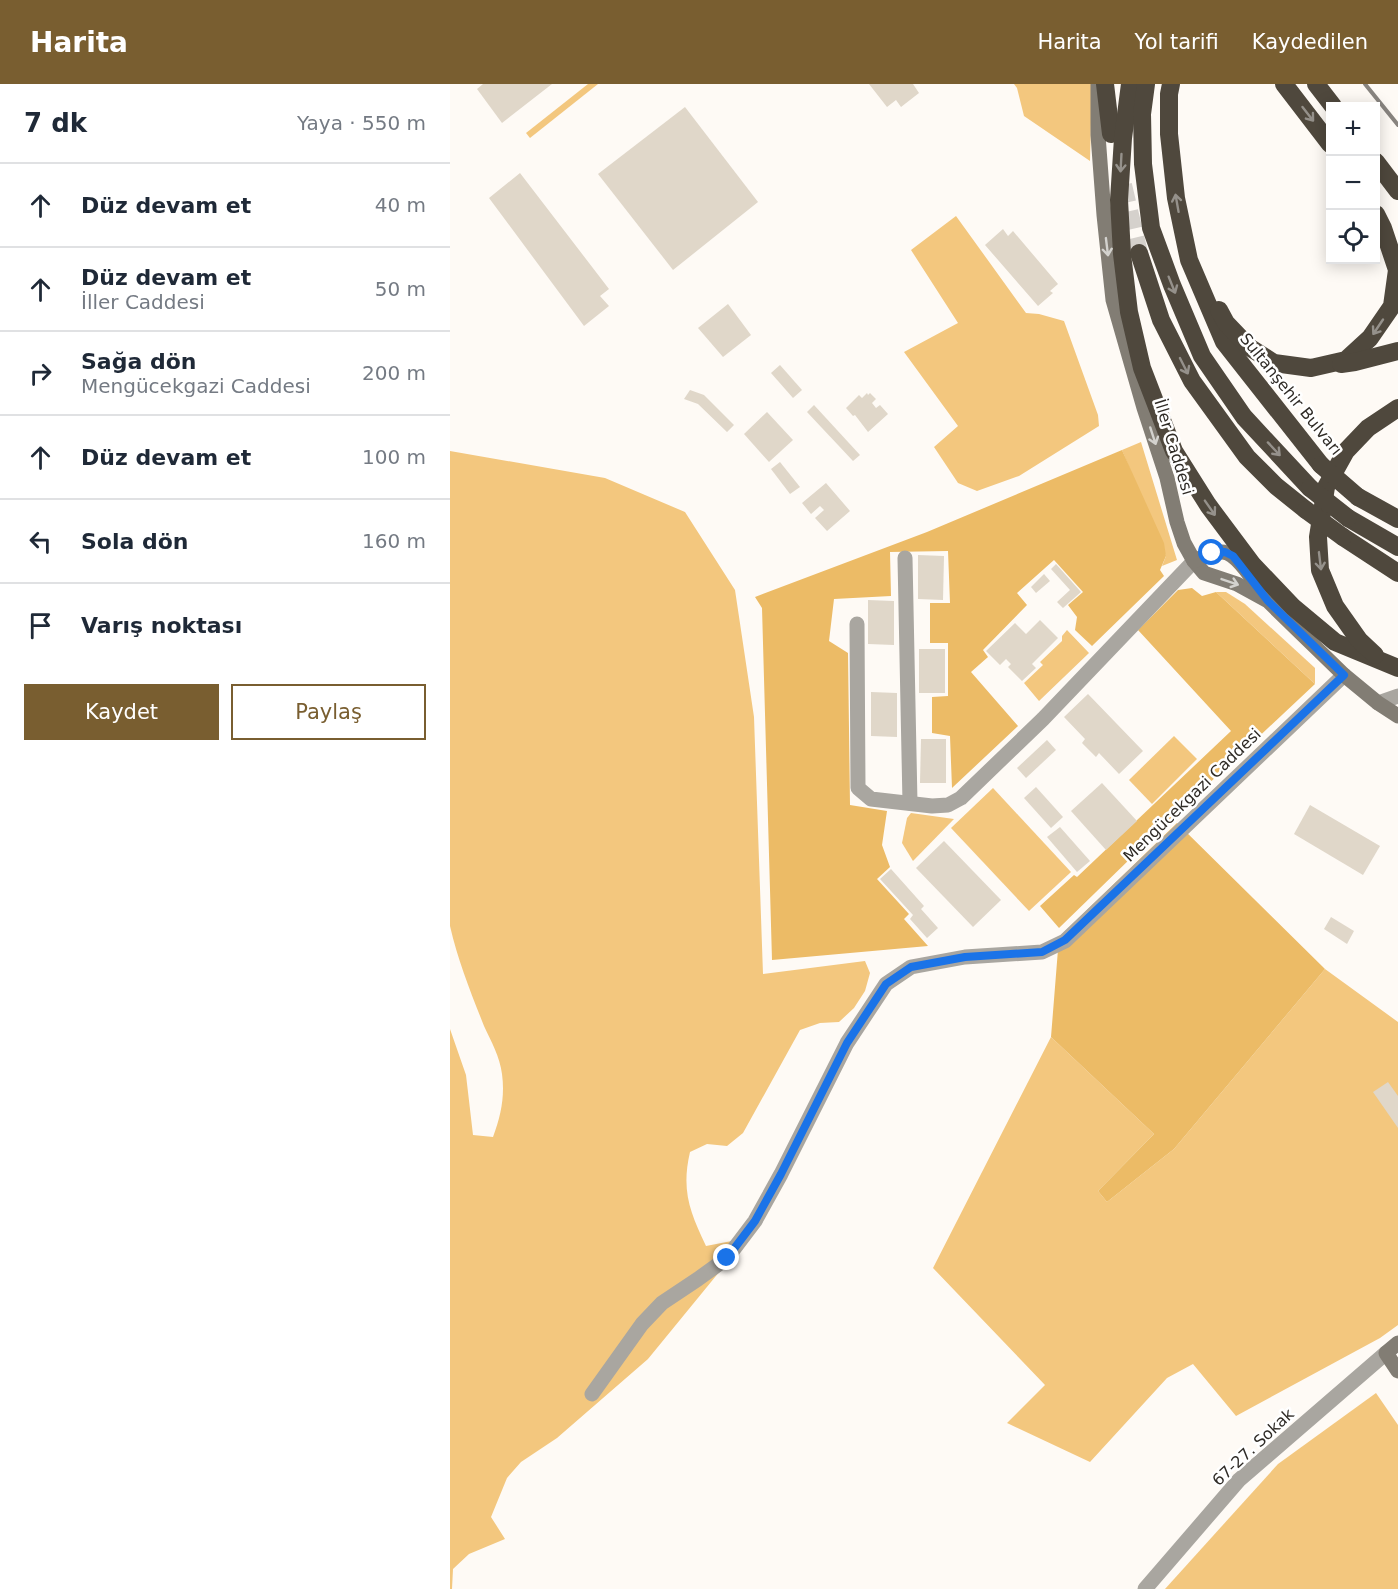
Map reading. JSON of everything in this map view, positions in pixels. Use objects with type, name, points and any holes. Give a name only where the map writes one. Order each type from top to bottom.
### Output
[{"type":"highway","points":[[1105,84],[1111,134]]},
{"type":"highway","points":[[1130,84],[1123,138],[1119,200],[1122,254],[1129,312],[1142,368],[1174,451],[1208,506],[1251,564],[1293,607],[1335,642],[1398,668]]},
{"type":"highway","points":[[1146,84],[1142,114],[1143,164],[1151,228],[1202,356],[1244,417],[1310,488],[1348,519],[1398,547]]},
{"type":"highway","name":"Sultanşehir Bulvarı","points":[[1171,84],[1168,134],[1176,198],[1189,260],[1224,342],[1321,465],[1358,497],[1398,519]]},
{"type":"highway","points":[[1284,84],[1326,139]]},
{"type":"highway","points":[[1316,84],[1331,102]]},
{"type":"highway","points":[[1380,167],[1398,191]]},
{"type":"highway","points":[[1184,235],[1212,298],[1227,323],[1249,347],[1274,363],[1311,368],[1346,360],[1370,338],[1392,306],[1397,270],[1380,222]]},
{"type":"highway","points":[[1139,254],[1161,320],[1192,381],[1248,457],[1276,486],[1306,510],[1398,573]]},
{"type":"highway","points":[[1320,366],[1355,362],[1398,351]]},
{"type":"highway","points":[[1379,659],[1359,640],[1335,606],[1320,570],[1318,537],[1326,487],[1346,451],[1368,428],[1398,408]]},
{"type":"street","name":"İller Caddesi","points":[[1098,84],[1098,135],[1113,300],[1167,478],[1184,543],[1204,573],[1237,584],[1268,601],[1344,675],[1398,716]]},
{"type":"street","points":[[857,624],[858,789],[871,799],[941,806],[956,802],[1043,719],[1194,561],[1215,552],[1225,552],[1233,556],[1268,601]]},
{"type":"street","points":[[905,558],[910,803]]},
{"type":"street","name":"Mengücekgazi Caddesi","points":[[592,1394],[642,1324],[662,1303],[727,1258],[755,1221],[847,1043],[886,984],[911,967],[965,957],[1042,952],[1065,940],[1344,675]]},
{"type":"street","points":[[1378,703],[1398,696]]},
{"type":"street","points":[[1392,1348],[1398,1371]]},
{"type":"street","name":"67-27. Sokak","points":[[1145,1589],[1239,1480],[1392,1348]]},
{"type":"shaded area","points":[[588,84],[598,84],[530,138],[526,133]]},
{"type":"shaded area","points":[[1014,84],[1092,84],[1090,161],[1024,116]]},
{"type":"shaded area","points":[[956,216],[1026,313],[1064,321],[1098,415],[1099,426],[1019,476],[977,491],[958,483],[934,447],[958,426],[904,352],[958,323],[911,250]]},
{"type":"shaded area","points":[[1141,442],[1177,560],[1162,566],[1166,556],[1122,450]]},
{"type":"shaded area","points":[[1122,450],[1164,543],[1166,556],[1160,570],[1164,576],[1092,646],[1075,630],[1077,617],[1068,605],[1083,592],[1054,560],[1017,593],[1027,605],[983,650],[988,657],[971,672],[1018,726],[952,788],[950,736],[932,733],[932,697],[948,696],[948,643],[930,643],[930,603],[950,603],[948,551],[890,552],[891,596],[834,599],[829,641],[848,653],[850,805],[887,811],[882,845],[890,867],[877,879],[909,914],[904,919],[928,946],[772,960],[762,608],[755,597],[927,532]]},
{"type":"shaded area","points":[[450,451],[605,478],[685,512],[735,590],[754,717],[763,974],[865,961],[870,973],[865,991],[854,1008],[839,1022],[820,1023],[800,1030],[743,1133],[727,1146],[707,1144],[690,1152],[686,1178],[687,1190],[695,1222],[706,1246],[747,1238],[648,1359],[557,1438],[521,1462],[507,1478],[491,1517],[505,1539],[469,1554],[453,1569],[452,1589],[450,1589],[450,1029],[466,1075],[473,1135],[493,1137],[500,1114],[503,1090],[499,1061],[465,977],[450,926]]},
{"type":"shaded area","points":[[1192,588],[1202,596],[1216,592],[1315,684],[1059,928],[1040,906],[1074,875],[1077,877],[1231,731],[1138,630],[1178,590]]},
{"type":"shaded area","points":[[1216,592],[1226,592],[1245,604],[1315,668],[1315,684]]},
{"type":"shaded area","points":[[1067,630],[1089,653],[1039,701],[1024,683],[1043,665],[1040,662],[1062,641],[1062,636]]},
{"type":"shaded area","points":[[1174,736],[1197,759],[1152,804],[1129,780]]},
{"type":"shaded area","points":[[993,788],[1071,872],[1029,911],[951,828]]},
{"type":"shaded area","points":[[911,813],[954,819],[913,861],[902,843],[907,818]]},
{"type":"shaded area","points":[[1177,823],[1325,969],[1174,1149],[1107,1202],[1098,1191],[1154,1134],[1051,1037],[1059,937]]},
{"type":"shaded area","points":[[1325,969],[1398,1022],[1398,1325],[1380,1338],[1236,1416],[1193,1364],[1167,1378],[1090,1462],[1007,1423],[1045,1385],[933,1268],[1051,1037],[1154,1134],[1098,1191],[1107,1202],[1174,1149]]},
{"type":"shaded area","points":[[1376,1393],[1398,1425],[1398,1589],[1165,1589],[1278,1464]]},
{"type":"building","points":[[483,84],[552,84],[502,123],[477,89]]},
{"type":"building","points":[[869,84],[913,84],[919,93],[901,107],[896,100],[887,107]]},
{"type":"building","points":[[685,107],[758,202],[673,270],[598,174]]},
{"type":"building","points":[[520,173],[609,289],[600,296],[609,306],[584,326],[489,198]]},
{"type":"building","points":[[1003,229],[1008,236],[1013,231],[1058,284],[1050,291],[1053,293],[1038,306],[985,245]]},
{"type":"building","points":[[728,304],[751,335],[723,357],[698,328]]},
{"type":"building","points":[[780,365],[802,390],[793,398],[771,373]]},
{"type":"building","points":[[690,390],[704,395],[734,425],[727,432],[698,404],[684,399]]},
{"type":"building","points":[[867,393],[876,399],[872,403],[876,408],[880,405],[888,414],[868,432],[855,415],[853,416],[846,408],[859,395],[862,398]]},
{"type":"building","points":[[814,405],[860,455],[853,461],[807,412]]},
{"type":"building","points":[[767,412],[793,440],[769,462],[744,434]]},
{"type":"building","points":[[780,462],[800,487],[790,494],[771,469]]},
{"type":"building","points":[[826,483],[850,511],[827,531],[815,518],[824,510],[820,506],[811,514],[802,503]]},
{"type":"building","points":[[918,555],[944,556],[943,600],[918,599]]},
{"type":"building","points":[[1056,564],[1081,592],[1063,608],[1057,602],[1070,590],[1051,569]]},
{"type":"building","points":[[1044,574],[1050,581],[1036,593],[1031,587]]},
{"type":"building","points":[[868,600],[894,601],[894,645],[868,644]]},
{"type":"building","points":[[1040,620],[1058,638],[1032,664],[1036,668],[1022,681],[1008,667],[1011,664],[1006,659],[1000,665],[986,651],[1015,623],[1026,634]]},
{"type":"building","points":[[919,649],[945,649],[945,693],[919,693]]},
{"type":"building","points":[[871,692],[897,693],[897,737],[871,736]]},
{"type":"building","points":[[1088,694],[1143,751],[1119,774],[1099,753],[1096,757],[1082,743],[1085,739],[1064,717]]},
{"type":"building","points":[[921,739],[946,739],[946,783],[920,783]]},
{"type":"building","points":[[1047,740],[1056,750],[1026,778],[1017,768]]},
{"type":"building","points":[[1102,783],[1137,821],[1106,850],[1071,811]]},
{"type":"building","points":[[1036,787],[1063,817],[1051,828],[1024,798]]},
{"type":"building","points":[[1310,805],[1380,846],[1363,875],[1294,834]]},
{"type":"building","points":[[1060,827],[1090,861],[1077,872],[1047,837]]},
{"type":"building","points":[[944,841],[1001,900],[973,927],[916,868]]},
{"type":"building","points":[[891,869],[924,906],[921,909],[938,928],[927,938],[910,919],[913,915],[880,879]]},
{"type":"building","points":[[1331,917],[1354,931],[1347,944],[1324,929]]},
{"type":"building","points":[[1388,1082],[1398,1096],[1398,1128],[1373,1092]]},
{"type":"tunnel","points":[[1123,185],[1139,253]]},
{"type":"railway","points":[[1365,84],[1398,125]]},
{"type":"route","points":[[727,1258],[755,1221],[847,1043],[886,984],[911,967],[965,957],[1042,952],[1065,940],[1344,675],[1268,601],[1233,556],[1225,552],[1212,553]]}]
